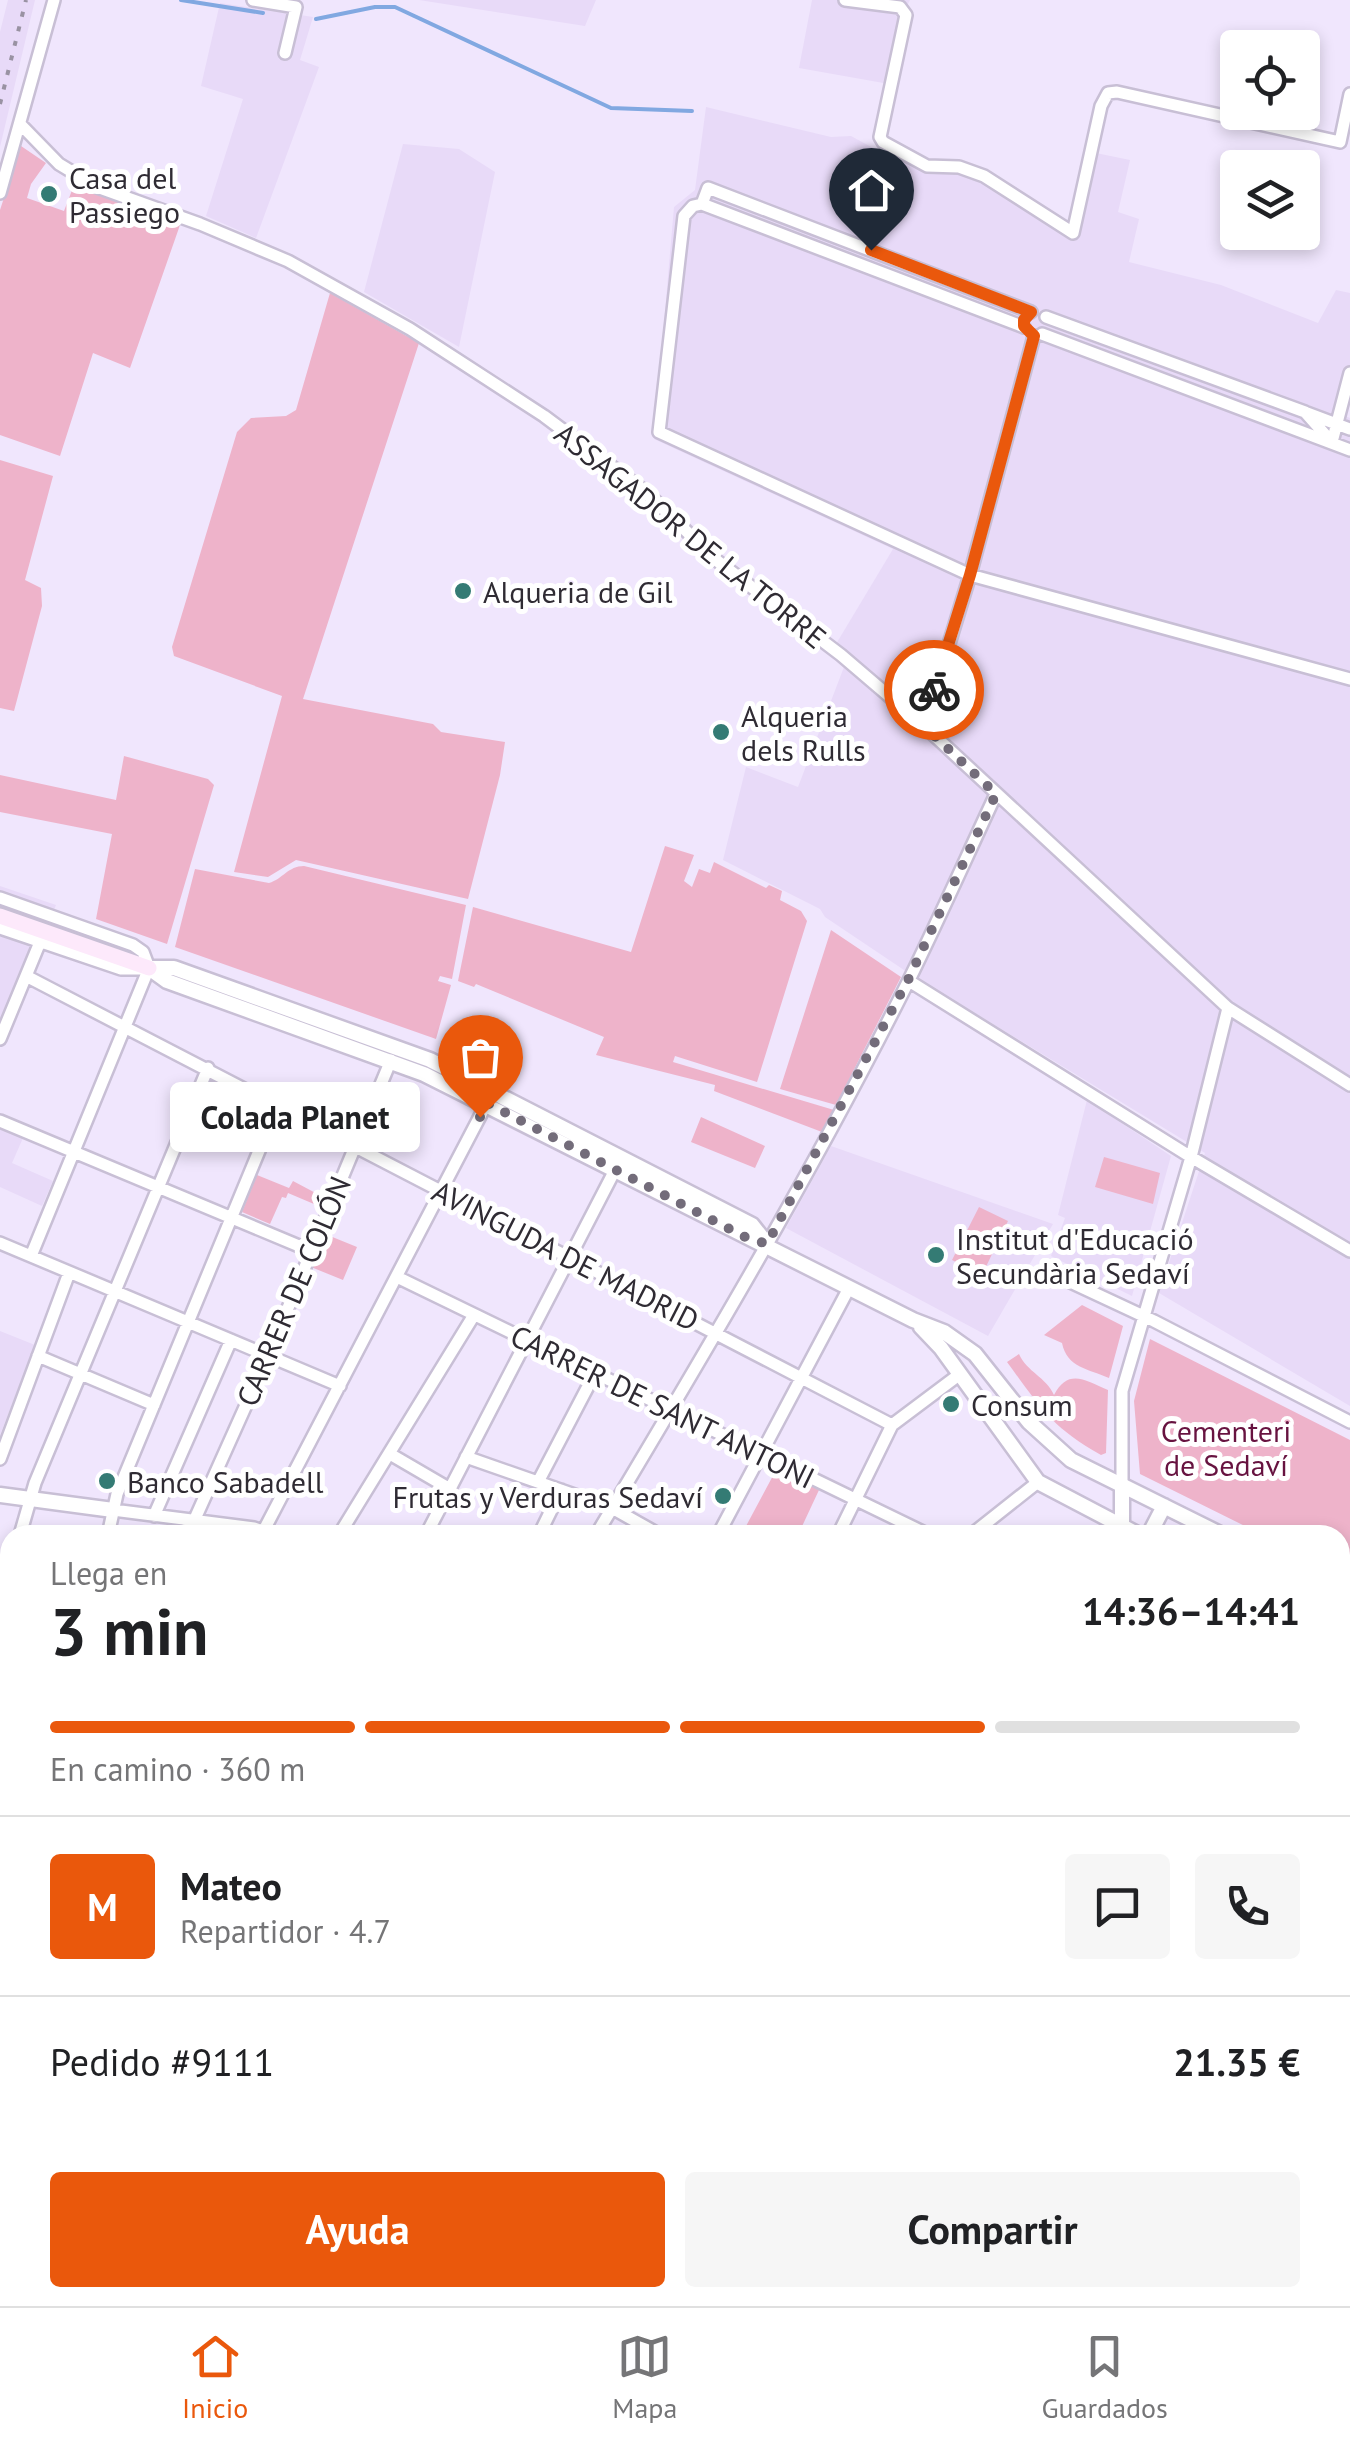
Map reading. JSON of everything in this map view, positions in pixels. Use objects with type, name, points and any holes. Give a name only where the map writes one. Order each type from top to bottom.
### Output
[{"type":"main road","points":[[0,916],[149,968]]},
{"type":"street","points":[[0,193],[54,0]]},
{"type":"street","points":[[254,0],[296,7],[285,53]]},
{"type":"street","points":[[845,0],[900,8],[906,14],[880,137],[883,142],[927,166],[959,167],[984,176],[1072,233],[1101,106],[1108,94],[1117,92],[1340,142],[1350,94]]},
{"type":"street","name":"ASSAGADOR DE LA TORRE","points":[[21,125],[60,164],[97,187],[288,261],[410,329],[516,397],[648,493],[716,560],[841,655],[924,726],[1228,1008],[1350,1085]]},
{"type":"street","points":[[702,204],[708,188],[1344,426]]},
{"type":"street","points":[[1350,450],[1038,335],[1024,326],[702,204],[693,206],[684,216],[659,432],[970,575],[1350,679]]},
{"type":"street","points":[[1024,326],[1031,312]]},
{"type":"street","points":[[924,726],[1038,335],[1048,327],[1046,317]]},
{"type":"street","points":[[1332,442],[1344,426],[1350,373]]},
{"type":"street","points":[[1305,412],[1332,442]]},
{"type":"street","points":[[602,1525],[767,1244],[908,980],[996,794]]},
{"type":"street","points":[[0,898],[133,945],[142,952],[149,968],[166,981],[490,1096],[615,1170],[912,1320],[944,1332],[981,1360],[1029,1422],[1072,1460],[1202,1525]]},
{"type":"street","points":[[0,928],[121,969],[174,968],[406,1051],[752,1224],[767,1244]]},
{"type":"street","points":[[0,1040],[40,942]]},
{"type":"street","points":[[30,1256],[149,968]]},
{"type":"street","name":"AVINGUDA DE MADRID","points":[[26,976],[892,1425]]},
{"type":"street","points":[[908,980],[1350,1251]]},
{"type":"street","points":[[1122,1525],[1122,1391],[1228,1008]]},
{"type":"street","points":[[390,1060],[406,1051]]},
{"type":"street","name":"CARRER DE COLÓN","points":[[189,1525],[268,1356],[390,1060]]},
{"type":"street","points":[[23,1525],[208,1068]]},
{"type":"street","points":[[272,1525],[490,1096]]},
{"type":"street","points":[[110,1525],[154,1405],[278,1105]]},
{"type":"street","points":[[0,1121],[311,1251]]},
{"type":"street","points":[[431,1525],[615,1170]]},
{"type":"street","points":[[0,1243],[340,1386]]},
{"type":"street","points":[[1049,1272],[1350,1422]]},
{"type":"street","points":[[0,1459],[69,1273]]},
{"type":"street","name":"CARRER DE SANT ANTONI","points":[[397,1278],[908,1525]]},
{"type":"street","points":[[724,1525],[849,1288]]},
{"type":"street","points":[[345,1525],[474,1315]]},
{"type":"street","points":[[912,1320],[941,1348],[1038,1482],[1113,1525]]},
{"type":"street","points":[[154,1516],[231,1340]]},
{"type":"street","points":[[38,1356],[154,1405]]},
{"type":"street","points":[[843,1525],[892,1425],[981,1360]]},
{"type":"street","points":[[538,1482],[595,1373]]},
{"type":"street","points":[[390,1454],[450,1489]]},
{"type":"street","points":[[466,1457],[612,1508],[642,1525]]},
{"type":"street","points":[[984,1525],[1038,1482]]},
{"type":"street","points":[[543,1525],[560,1490]]},
{"type":"street","points":[[0,1495],[224,1525]]},
{"type":"street","points":[[1154,1525],[1164,1506]]},
{"type":"shaded area","points":[[8,0],[35,0],[0,147],[0,32]]},
{"type":"shaded area","points":[[419,0],[596,0],[585,26]]},
{"type":"shaded area","points":[[812,0],[910,0],[909,18],[889,84],[799,68]]},
{"type":"shaded area","points":[[220,3],[313,17],[300,60],[319,67],[256,238],[206,216],[243,99],[201,86]]},
{"type":"shaded area","points":[[706,107],[831,137],[851,136],[875,149],[929,166],[973,172],[1071,232],[1091,152],[1130,160],[1118,212],[1139,219],[1129,262],[1221,285],[1318,323],[1336,290],[1350,293],[1350,390],[1343,415],[1350,418],[1350,1406],[1159,1293],[1205,1153],[904,970],[825,917],[820,909],[723,860],[746,767],[798,787],[844,667],[830,654],[893,549],[654,439],[674,207],[695,190]]},
{"type":"shaded area","points":[[403,144],[459,149],[495,172],[459,347],[364,292]]},
{"type":"shaded area","points":[[0,886],[56,905],[0,1039]]},
{"type":"shaded area","points":[[1087,1100],[1171,1156],[1132,1296],[1051,1256],[1065,1218],[1058,1215]]},
{"type":"shaded area","points":[[0,1129],[23,1138],[12,1163],[53,1181],[42,1206],[0,1187]]},
{"type":"shaded area","name":"Institut d'Educació Secundària Sedaví","points":[[831,1146],[1053,1224],[988,1336],[786,1228]]},
{"type":"shaded area","points":[[0,1331],[35,1345],[0,1435]]},
{"type":"green space","points":[[21,146],[46,163],[31,184],[27,198],[64,211],[74,185],[180,225],[130,368],[93,353],[60,456],[0,435],[0,210]]},
{"type":"green space","points":[[330,293],[419,343],[303,699],[433,724],[441,732],[505,742],[468,899],[296,860],[268,877],[234,872],[282,696],[174,656],[172,647],[237,432],[251,418],[286,416],[296,410]]},
{"type":"green space","points":[[0,460],[53,476],[25,580],[41,588],[42,606],[14,711],[0,708]]},
{"type":"green space","points":[[124,756],[208,779],[214,785],[167,944],[96,919],[112,834],[0,812],[0,775],[116,800]]},
{"type":"green space","points":[[665,846],[694,855],[684,881],[692,887],[699,869],[710,873],[714,862],[766,888],[769,885],[782,891],[780,900],[801,911],[807,921],[757,1082],[675,1056],[673,1062],[834,1110],[822,1132],[714,1091],[715,1085],[596,1055],[604,1037],[476,984],[474,987],[458,981],[473,907],[631,952]]},
{"type":"green space","points":[[304,866],[466,905],[452,979],[440,976],[438,981],[451,985],[436,1039],[175,947],[195,869],[269,883]]},
{"type":"green space","points":[[831,930],[901,977],[836,1105],[780,1089]]},
{"type":"green space","points":[[701,1117],[765,1146],[755,1168],[691,1142]]},
{"type":"green space","points":[[1104,1157],[1160,1173],[1153,1204],[1095,1187]]},
{"type":"green space","points":[[257,1175],[289,1188],[293,1181],[325,1198],[321,1207],[288,1193],[286,1198],[282,1197],[270,1224],[242,1212]]},
{"type":"green space","points":[[979,1207],[1008,1221],[982,1275],[952,1260]]},
{"type":"green space","points":[[325,1234],[357,1247],[343,1280],[311,1267]]},
{"type":"green space","points":[[1082,1305],[1123,1326],[1109,1378],[1074,1363],[1062,1343],[1044,1335]]},
{"type":"green space","name":"Cementeri de Sedaví","points":[[1150,1339],[1350,1440],[1350,1525],[1243,1525],[1140,1474],[1134,1401]]},
{"type":"green space","points":[[1019,1354],[1054,1395],[1071,1379],[1108,1390],[1106,1453],[1101,1455],[1084,1445],[1048,1415],[1007,1362]]},
{"type":"green space","points":[[776,1470],[819,1490],[803,1525],[747,1525]]},
{"type":"waterway","points":[[181,0],[263,13]]},
{"type":"waterway","points":[[316,19],[375,7],[395,7],[611,108],[692,111]]},
{"type":"railway","points":[[0,104],[26,0]]},
{"type":"way so far","points":[[480,1117],[487,1103],[745,1237],[767,1244],[908,980],[996,794],[924,726],[934,690]]},
{"type":"place","name":"Casa del Passiego","points":[[49,194]]},
{"type":"place","name":"Alqueria de Gil","points":[[463,591]]},
{"type":"place","name":"Alqueria dels Rulls","points":[[721,732]]},
{"type":"place","name":"Colada Planet","points":[[480,1117]]},
{"type":"place","name":"Institut d'Educació Secundària Sedaví","points":[[936,1255]]},
{"type":"place","name":"Consum","points":[[951,1404]]},
{"type":"place","name":"Banco Sabadell","points":[[107,1481]]},
{"type":"place","name":"Frutas y Verduras Sedaví","points":[[723,1496]]},
{"type":"route","points":[[871,250],[1031,312],[1024,326],[1034,336],[970,575],[934,690]]}]
